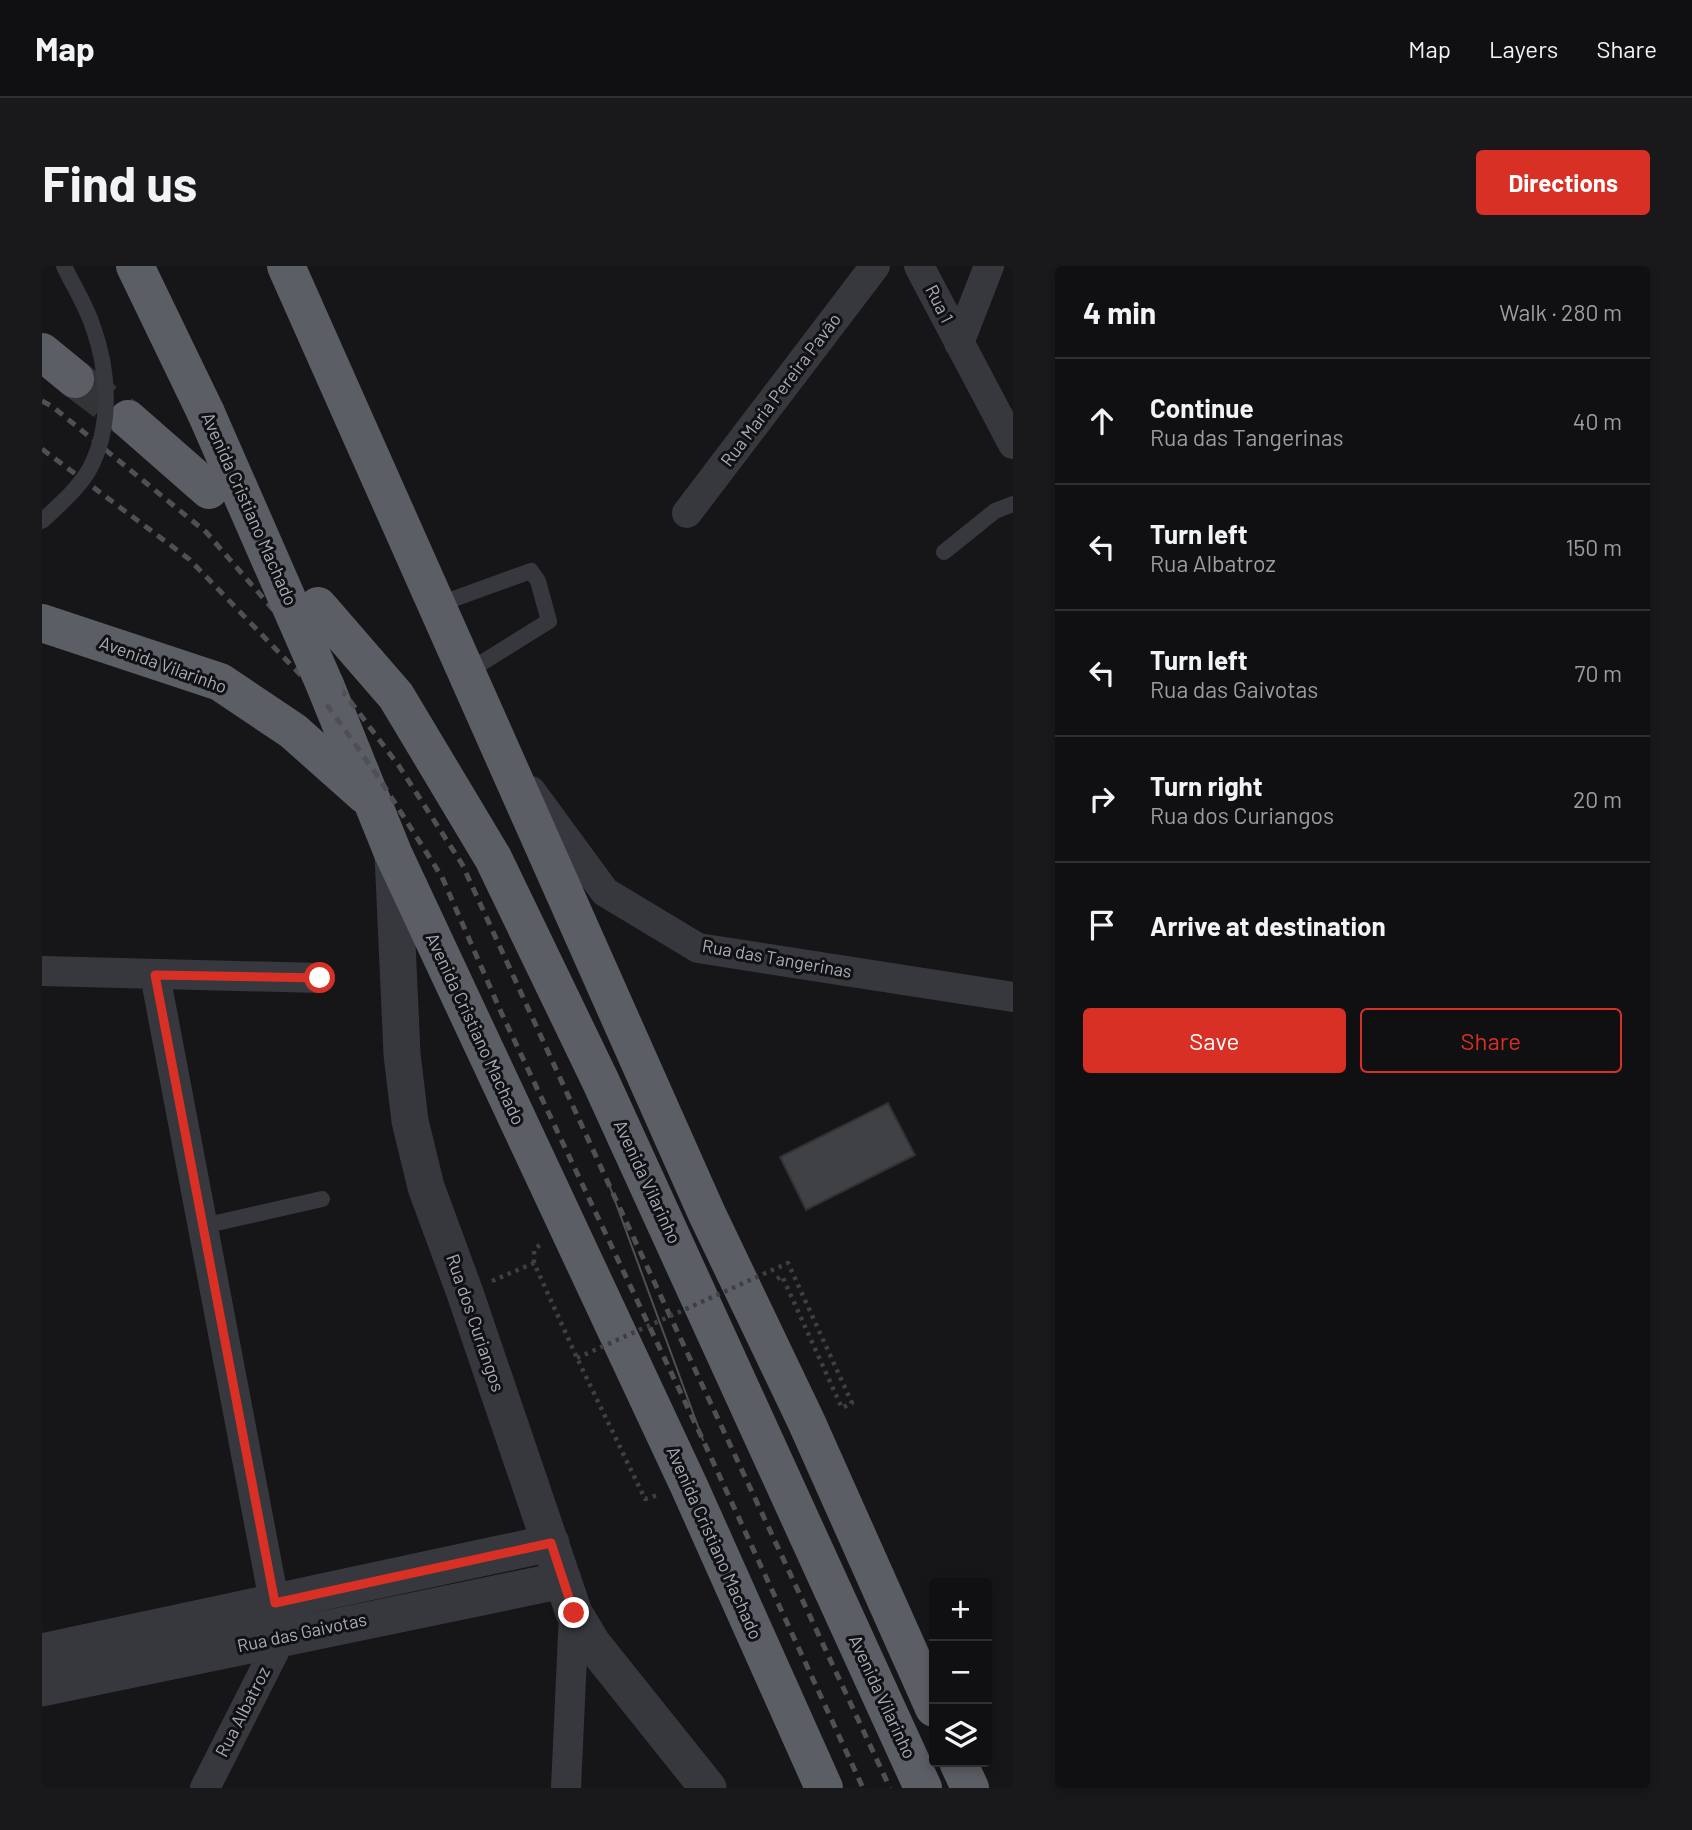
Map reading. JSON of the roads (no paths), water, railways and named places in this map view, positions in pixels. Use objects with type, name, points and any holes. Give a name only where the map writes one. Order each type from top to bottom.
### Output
[{"type":"highway","name":"Avenida Cristiano Machado","points":[[135,266],[206,413],[325,685],[393,853],[689,1486],[824,1788]]},
{"type":"highway","points":[[286,266],[707,1214],[806,1421],[932,1704]]},
{"type":"highway","points":[[42,352],[75,379]]},
{"type":"highway","points":[[128,419],[209,490]]},
{"type":"highway","name":"Avenida Vilarinho","points":[[318,606],[397,696],[493,858],[600,1080],[923,1788]]},
{"type":"highway","name":"Avenida Vilarinho","points":[[42,623],[220,682],[293,731],[373,802]]},
{"type":"highway","points":[[960,1767],[970,1788]]},
{"type":"street","name":"Rua Maria Pereira Pavão","points":[[687,513],[875,266]]},
{"type":"street","name":"Rua 1","points":[[919,266],[1013,444]]},
{"type":"street","points":[[959,343],[989,266]]},
{"type":"street","name":"Rua das Tangerinas","points":[[500,748],[605,892],[698,948],[1013,997]]},
{"type":"street","name":"Rua dos Curiangos","points":[[393,853],[402,1054],[410,1121],[426,1187],[568,1596],[566,1788]]},
{"type":"street","points":[[42,971],[320,978]]},
{"type":"street","points":[[155,975],[278,1620]]},
{"type":"street","name":"Rua das Gaivotas","points":[[42,1688],[551,1543]]},
{"type":"street","points":[[568,1596],[592,1643],[708,1788]]},
{"type":"street","name":"Rua das Gaivotas","points":[[42,1653],[278,1620],[568,1596]]},
{"type":"street","name":"Rua Albatroz","points":[[205,1788],[278,1620]]},
{"type":"lane","points":[[42,521],[63,502],[88,470],[104,431],[106,393],[102,362],[92,323],[64,266]]},
{"type":"lane","points":[[944,552],[995,511],[1013,504]]},
{"type":"lane","points":[[438,605],[531,571],[538,581],[549,621],[467,672]]},
{"type":"lane","points":[[203,1226],[322,1199]]},
{"type":"tunnel","points":[[75,379],[128,419]]},
{"type":"tram line","points":[[610,1187],[703,1440]]},
{"type":"railway","points":[[42,401],[53,407],[206,532],[335,681],[399,766],[462,864],[890,1788]]},
{"type":"railway","points":[[42,449],[189,559],[320,695],[379,778],[442,877],[501,1012],[703,1440],[863,1788]]}]
